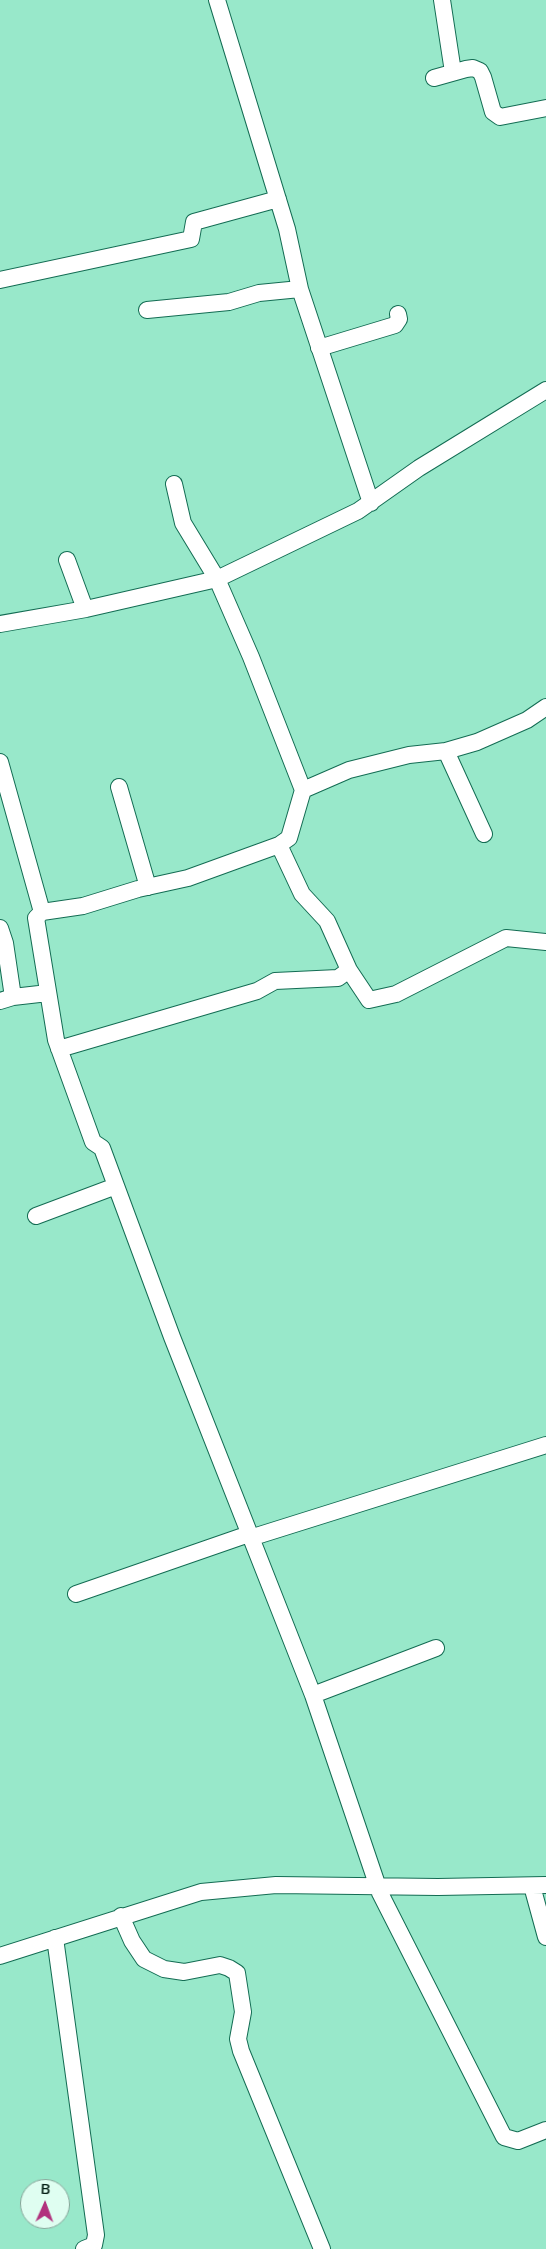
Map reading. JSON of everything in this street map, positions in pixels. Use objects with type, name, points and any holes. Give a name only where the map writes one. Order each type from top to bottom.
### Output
[{"type":"street","points":[[217,0],[289,237],[300,289],[372,503]]},
{"type":"street","points":[[442,0],[452,72]]},
{"type":"street","points":[[434,78],[473,68],[480,71],[493,112],[500,117],[546,108]]},
{"type":"street","points":[[0,280],[192,240],[194,222],[278,199]]},
{"type":"street","points":[[147,310],[229,302],[259,293],[300,289]]},
{"type":"street","points":[[319,348],[395,324],[399,319],[398,314]]},
{"type":"street","points":[[0,624],[85,609],[217,579],[372,503],[419,468],[546,390]]},
{"type":"street","points":[[174,484],[183,523],[217,579],[251,657],[303,790],[289,838],[279,845],[188,878],[148,887],[83,906],[42,912],[36,918],[59,1049],[93,1142],[102,1148],[172,1337],[313,1695],[377,1885],[504,2137],[518,2141],[546,2130]]},
{"type":"street","points":[[67,560],[85,609]]},
{"type":"street","points":[[303,790],[349,770],[409,755],[446,751],[478,742],[527,720],[546,707]]},
{"type":"street","points":[[446,751],[484,834]]},
{"type":"street","points":[[0,762],[42,912]]},
{"type":"street","points":[[119,787],[148,887]]},
{"type":"street","points":[[279,845],[302,894],[327,921],[349,970],[369,1000],[396,994],[506,938],[546,942]]},
{"type":"street","points":[[0,928],[5,942],[6,999],[48,993]]},
{"type":"street","points":[[59,1049],[256,990],[275,981],[338,978],[349,970]]},
{"type":"street","points":[[36,1216],[116,1186]]},
{"type":"street","points":[[76,1594],[250,1536],[546,1445]]},
{"type":"street","points":[[313,1695],[436,1648]]},
{"type":"street","points":[[0,1956],[201,1892],[276,1885],[438,1887],[539,1885],[546,1937]]},
{"type":"street","points":[[121,1916],[132,1941],[144,1959],[164,1969],[184,1972],[220,1965],[237,1973],[243,2012],[238,2039],[241,2051],[322,2249]]},
{"type":"street","points":[[55,1938],[96,2235],[94,2245],[84,2249]]}]
